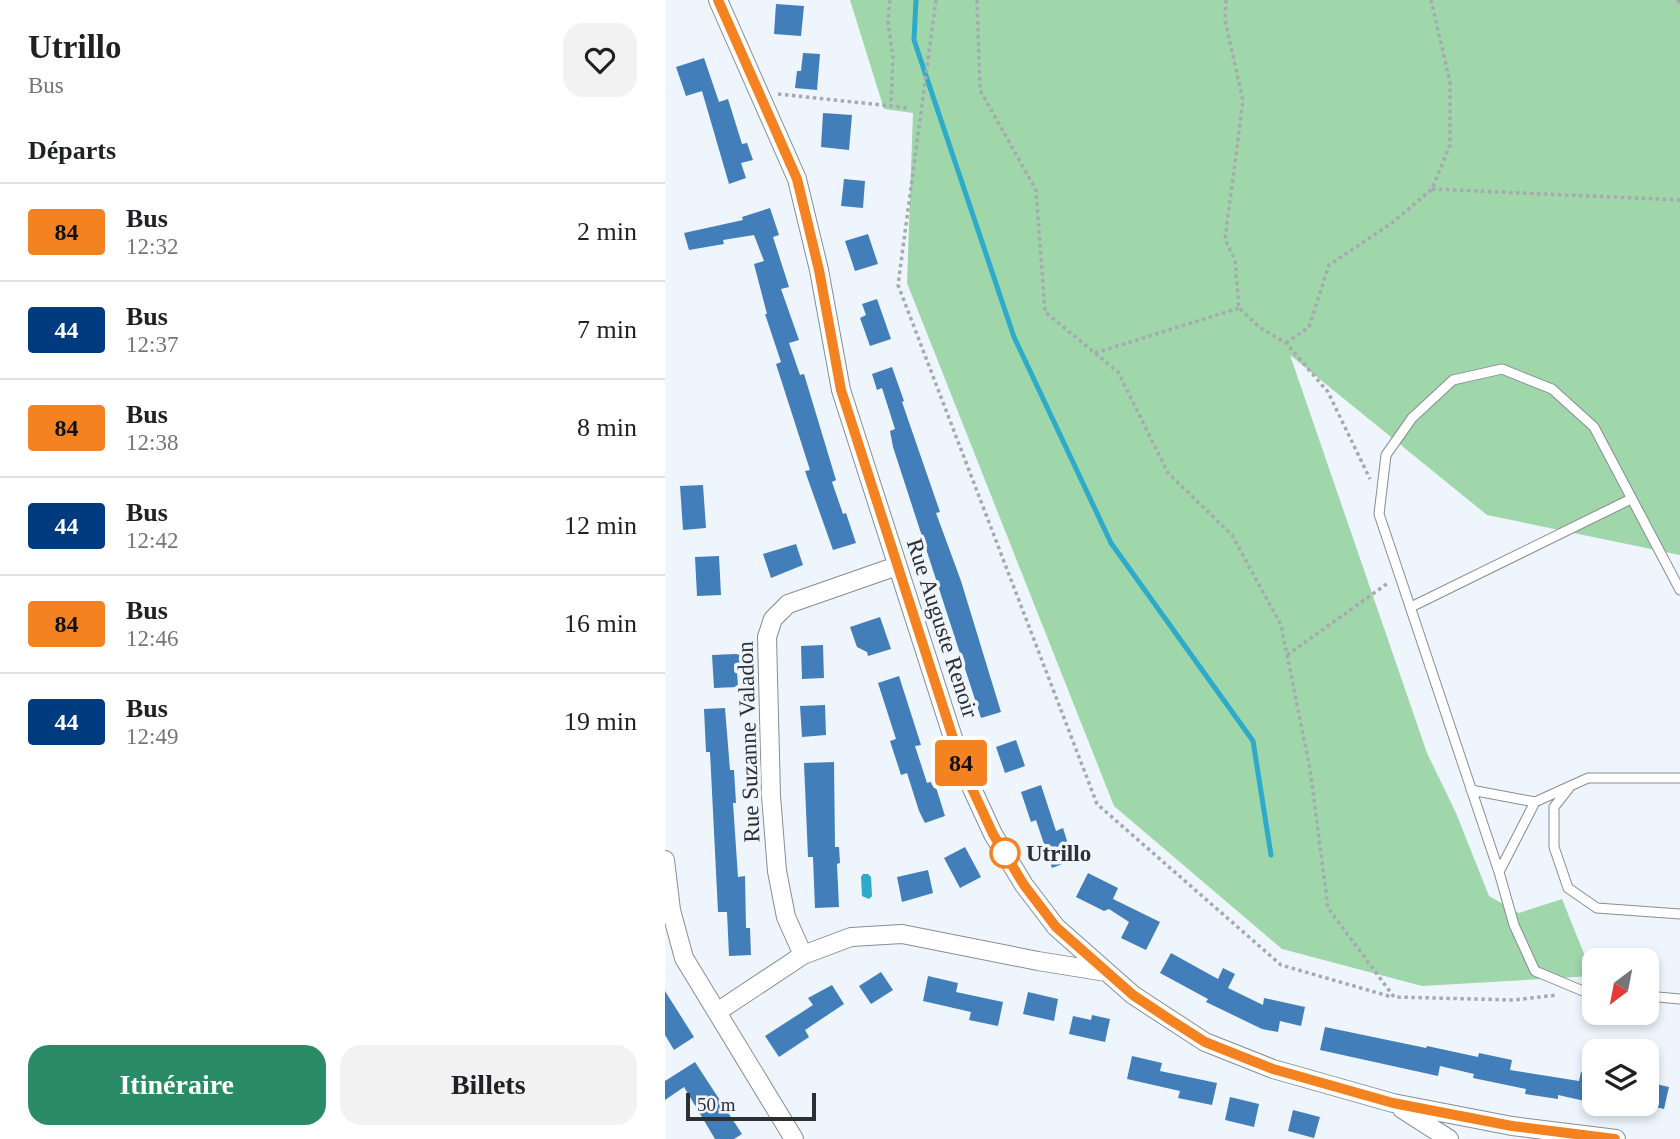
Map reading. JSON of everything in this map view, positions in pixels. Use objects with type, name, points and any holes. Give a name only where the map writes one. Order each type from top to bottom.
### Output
[{"type":"street","name":"Rue Auguste Renoir","points":[[718,0],[797,179],[819,270],[841,390],[963,769],[993,834],[1024,885],[1056,927],[1133,995],[1205,1042],[1273,1069],[1393,1103],[1512,1126],[1616,1139]]},
{"type":"street","name":"Rue Suzanne Valadon","points":[[803,955],[786,917],[777,871],[771,796],[767,637],[772,619],[788,604],[897,566]]},
{"type":"street","points":[[665,860],[666,885],[684,958],[794,1139]]},
{"type":"street","points":[[717,1012],[803,955],[852,937],[902,934],[1106,972]]},
{"type":"street","name":"Rue Auguste Renoir","points":[[1393,1103],[1449,1139]]},
{"type":"lane","points":[[1582,991],[1535,971],[1514,925],[1499,872],[1379,514],[1386,455],[1412,418],[1453,380],[1501,369],[1552,389],[1594,427],[1680,590]]},
{"type":"lane","points":[[1411,607],[1631,499]]},
{"type":"lane","points":[[1471,790],[1535,802],[1588,778],[1680,778]]},
{"type":"lane","points":[[1571,786],[1555,807],[1554,847],[1568,888],[1597,908],[1680,914]]},
{"type":"lane","points":[[1499,872],[1535,802]]},
{"type":"lane","points":[[1659,997],[1680,999]]},
{"type":"path","points":[[890,0],[888,22],[893,57],[891,105]]},
{"type":"path","points":[[936,0],[898,285],[1097,804],[1281,965],[1394,997],[1514,1000],[1582,991]]},
{"type":"path","points":[[977,0],[980,90],[1036,190],[1045,312],[1118,372],[1168,473],[1232,535],[1282,625],[1310,769],[1328,908],[1394,997]]},
{"type":"path","points":[[1226,0],[1225,20],[1243,101],[1226,239],[1235,260],[1239,308],[1259,327],[1286,343],[1328,392],[1381,502]]},
{"type":"path","points":[[1286,343],[1309,327],[1329,265],[1392,223],[1432,189],[1450,145],[1450,82],[1431,0]]},
{"type":"path","points":[[1678,0],[1680,6]]},
{"type":"path","points":[[758,93],[910,108]]},
{"type":"path","points":[[1432,189],[1680,200]]},
{"type":"path","points":[[1095,353],[1239,308]]},
{"type":"path","points":[[1287,655],[1400,575]]},
{"type":"green space","points":[[850,0],[1680,0],[1680,555],[1487,515],[1290,355],[1427,753],[1456,813],[1489,896],[1519,913],[1562,899],[1582,949],[1582,977],[1422,986],[1282,949],[1114,806],[907,283],[913,113],[884,109]]},
{"type":"water","points":[[863,874],[871,877],[872,896],[869,899],[862,896]]},
{"type":"building","points":[[776,4],[804,6],[801,36],[774,34]]},
{"type":"building","points":[[803,53],[820,54],[817,90],[795,88]]},
{"type":"building","points":[[704,58],[719,102],[728,99],[742,144],[747,143],[753,160],[741,163],[746,178],[729,184],[702,91],[686,96],[676,67]]},
{"type":"building","points":[[823,113],[852,115],[849,150],[821,147]]},
{"type":"building","points":[[844,179],[865,181],[863,208],[841,206]]},
{"type":"building","points":[[770,208],[779,235],[773,237],[789,287],[781,289],[799,340],[789,343],[800,375],[804,374],[836,480],[832,482],[856,543],[833,550],[805,471],[810,470],[776,364],[781,362],[765,314],[754,264],[764,261],[754,235],[689,250],[684,233],[743,220],[742,217]]},
{"type":"building","points":[[868,234],[878,264],[855,271],[845,241]]},
{"type":"building","points":[[877,299],[891,339],[870,346],[860,318],[866,315],[862,304]]},
{"type":"building","points":[[892,367],[1001,712],[981,718],[893,447],[890,431],[895,429],[882,388],[877,390],[872,374]]},
{"type":"building","points":[[703,485],[706,528],[683,530],[680,486]]},
{"type":"building","points":[[796,544],[803,565],[771,578],[763,554]]},
{"type":"building","points":[[719,556],[721,595],[697,596],[695,557]]},
{"type":"building","points":[[880,617],[891,649],[868,656],[867,652],[857,647],[850,627]]},
{"type":"building","points":[[823,645],[824,678],[802,679],[801,646]]},
{"type":"building","points":[[712,655],[740,655],[741,670],[737,671],[738,687],[714,688]]},
{"type":"building","points":[[899,676],[921,745],[915,746],[927,783],[934,781],[945,816],[925,823],[907,773],[901,775],[890,741],[896,739],[878,683]]},
{"type":"building","points":[[825,705],[826,735],[802,737],[800,706]]},
{"type":"building","points":[[725,708],[730,770],[734,770],[736,803],[733,803],[738,877],[745,876],[746,928],[750,928],[751,955],[729,956],[727,912],[718,912],[710,752],[706,752],[704,709]]},
{"type":"building","points":[[1016,740],[1025,766],[1005,773],[996,747]]},
{"type":"building","points":[[834,762],[835,847],[839,847],[840,863],[837,864],[839,907],[815,908],[813,857],[808,857],[804,763]]},
{"type":"building","points":[[1041,785],[1056,831],[1063,828],[1073,860],[1052,868],[1036,820],[1031,822],[1021,792]]},
{"type":"building","points":[[965,847],[981,877],[960,888],[944,858]]},
{"type":"building","points":[[928,870],[933,893],[902,902],[897,877]]},
{"type":"building","points":[[1088,873],[1118,888],[1113,899],[1160,922],[1146,950],[1121,938],[1129,922],[1109,909],[1104,911],[1076,897]]},
{"type":"building","points":[[1171,953],[1218,979],[1223,968],[1235,974],[1228,988],[1263,1005],[1264,998],[1305,1007],[1301,1026],[1280,1021],[1278,1032],[1262,1029],[1206,1002],[1208,999],[1160,973]]},
{"type":"building","points":[[881,972],[893,990],[871,1004],[859,986]]},
{"type":"building","points":[[928,976],[958,983],[956,992],[1003,1002],[998,1026],[969,1020],[971,1012],[923,1001]]},
{"type":"building","points":[[832,985],[844,1004],[805,1030],[809,1037],[779,1057],[765,1036],[813,1005],[808,998]]},
{"type":"building","points":[[665,991],[694,1037],[674,1050],[665,1035]]},
{"type":"building","points":[[1028,992],[1058,999],[1054,1021],[1023,1014]]},
{"type":"building","points":[[1092,1015],[1110,1019],[1105,1042],[1069,1034],[1073,1016],[1091,1020]]},
{"type":"building","points":[[1325,1027],[1426,1048],[1427,1046],[1478,1057],[1479,1053],[1512,1060],[1510,1070],[1579,1081],[1581,1072],[1582,1100],[1558,1095],[1558,1099],[1525,1094],[1526,1089],[1473,1078],[1474,1074],[1440,1066],[1438,1076],[1320,1050]]},
{"type":"building","points":[[1132,1056],[1162,1063],[1160,1071],[1217,1083],[1212,1105],[1178,1098],[1180,1091],[1127,1079]]},
{"type":"building","points":[[695,1062],[742,1134],[734,1139],[715,1139],[684,1087],[665,1100],[665,1081]]},
{"type":"building","points":[[1659,1085],[1669,1087],[1664,1109],[1659,1108]]},
{"type":"building","points":[[1230,1097],[1259,1104],[1254,1127],[1225,1120]]},
{"type":"building","points":[[1293,1110],[1320,1117],[1314,1138],[1288,1131]]},
{"type":"waterway","points":[[916,0],[914,40],[1014,337],[1111,543],[1253,741],[1271,855]]},
{"type":"bus line","name":"84","points":[[718,0],[797,179],[819,270],[841,390],[963,769],[993,834],[1024,885],[1056,927],[1133,995],[1169,1019],[1205,1042],[1273,1069],[1393,1103],[1512,1126],[1615,1139]]},
{"type":"place","name":"Utrillo","points":[[1005,853]]}]
